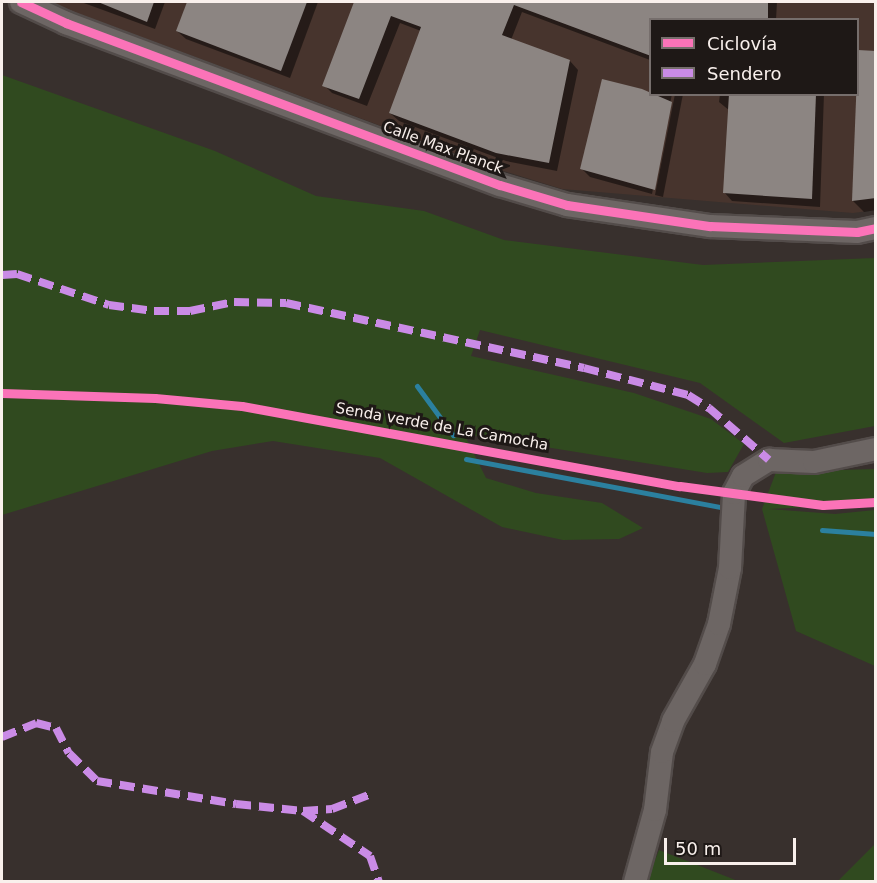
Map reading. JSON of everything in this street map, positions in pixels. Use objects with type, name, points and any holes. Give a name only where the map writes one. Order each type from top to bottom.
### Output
[{"type":"street","name":"Calle Max Planck","points":[[21,2],[144,52],[489,181],[567,205],[710,226],[857,232],[876,228]]},
{"type":"street","points":[[635,882],[655,810],[662,752],[673,721],[705,664],[719,624],[730,568],[734,493],[743,476],[770,460],[814,462],[876,449]]},
{"type":"shaded area","points":[[47,2],[875,2],[875,210],[853,213],[562,189],[494,168]]},
{"type":"green space","points":[[2,75],[215,151],[316,196],[424,211],[504,240],[703,265],[875,258],[875,426],[784,443],[700,383],[480,330],[471,356],[634,393],[711,419],[744,444],[728,472],[707,473],[464,434],[486,478],[536,493],[602,503],[643,528],[619,539],[563,540],[502,527],[380,458],[273,441],[212,451],[2,515]]},
{"type":"green space","points":[[875,469],[875,504],[769,509],[835,514],[875,510],[875,666],[796,631],[762,509],[776,472]]},
{"type":"green space","points":[[875,844],[875,881],[838,881]]},
{"type":"green space","points":[[659,850],[738,881],[647,881]]},
{"type":"building","points":[[98,2],[154,2],[147,22]]},
{"type":"building","points":[[187,2],[307,2],[281,71],[176,31]]},
{"type":"building","points":[[354,2],[768,2],[768,18],[649,18],[649,55],[514,5],[502,35],[570,60],[549,163],[496,153],[389,113],[421,27],[391,16],[359,99],[322,86]]},
{"type":"building","points":[[859,50],[876,51],[876,198],[852,201],[856,96],[859,96]]},
{"type":"building","points":[[602,79],[642,89],[649,92],[649,96],[658,96],[672,102],[655,190],[580,169]]},
{"type":"building","points":[[729,96],[816,96],[812,199],[723,193]]},
{"type":"waterway","points":[[417,386],[453,435]]},
{"type":"waterway","points":[[466,459],[719,507]]},
{"type":"waterway","points":[[822,530],[876,534]]},
{"type":"marked path","points":[[2,275],[17,274],[109,305],[154,311],[190,311],[234,302],[286,303],[584,368],[688,395],[709,408],[769,460]]},
{"type":"marked path","points":[[2,737],[36,723],[56,728],[69,753],[97,781],[236,804],[303,811],[332,809],[371,794]]},
{"type":"marked path","points":[[303,811],[370,856],[379,882]]},
{"type":"cycle path","points":[[21,2],[66,23],[500,185],[567,205],[710,226],[857,232],[876,228]]},
{"type":"cycle path","name":"Senda verde de La Camocha","points":[[2,393],[155,398],[242,406],[680,486],[823,505],[876,502]]}]
